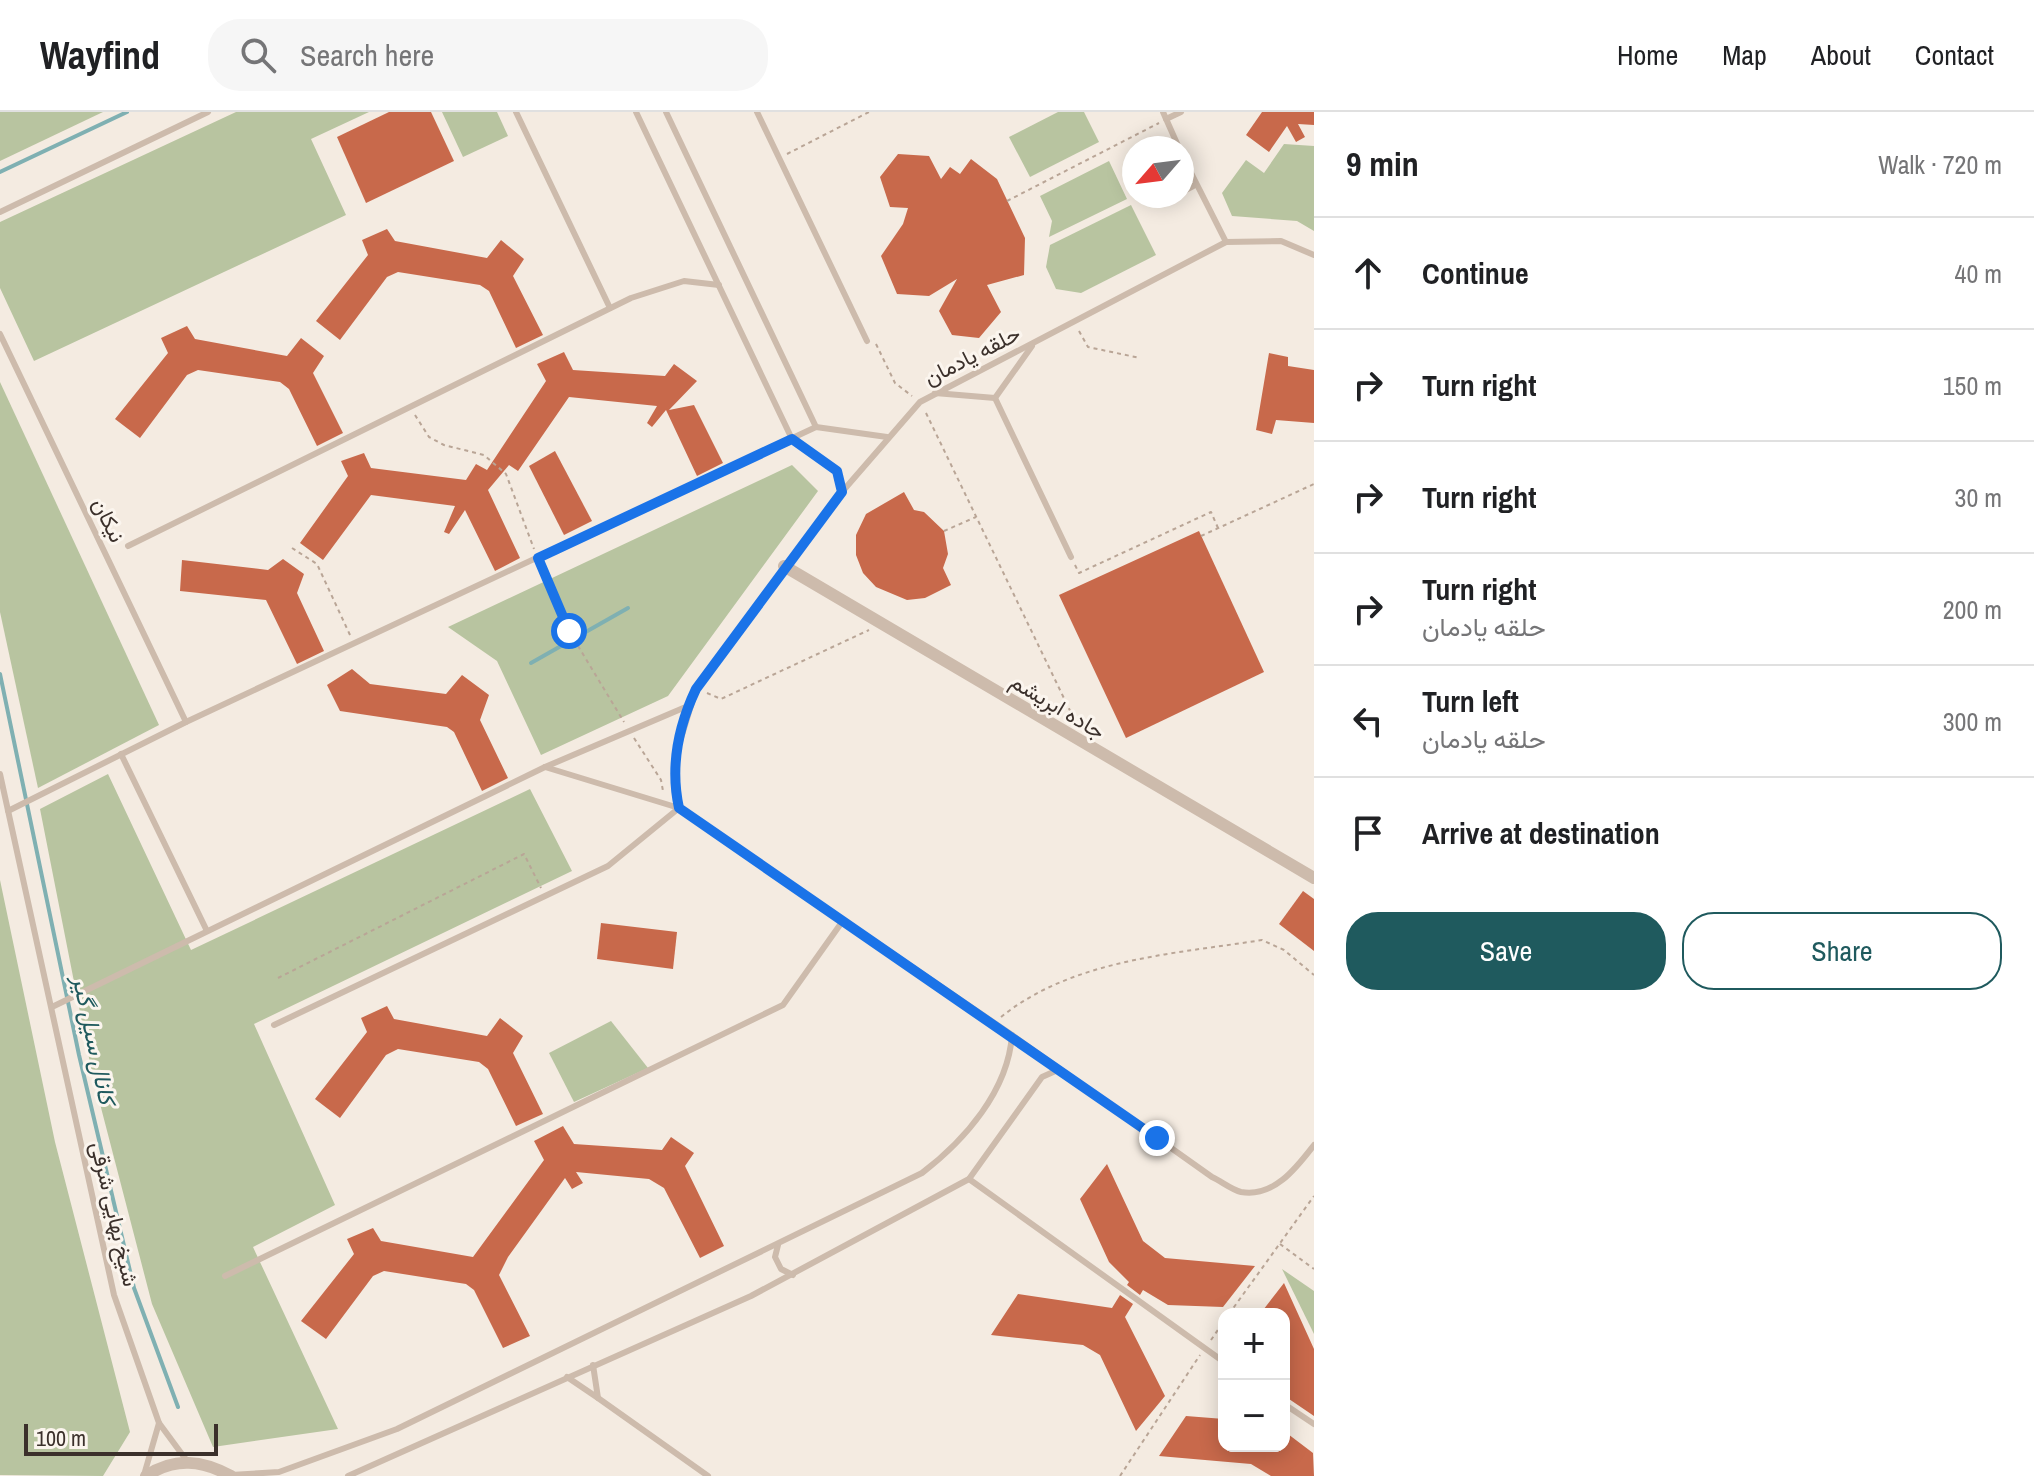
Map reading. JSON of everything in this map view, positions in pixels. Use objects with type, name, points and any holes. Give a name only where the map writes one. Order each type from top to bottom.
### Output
[{"type":"street","name":"جاده ابریشم","points":[[784,566],[1314,878]]},
{"type":"street","points":[[145,1476],[171,1463],[187,1461],[210,1465],[231,1476]]},
{"type":"lane","points":[[0,212],[208,112]]},
{"type":"lane","points":[[516,112],[610,308]]},
{"type":"lane","points":[[636,112],[792,439],[837,471],[842,492]]},
{"type":"lane","points":[[666,112],[816,427]]},
{"type":"lane","points":[[757,112],[867,341]]},
{"type":"lane","points":[[1173,136],[1164,116],[1181,112]]},
{"type":"lane","points":[[1195,185],[1226,242]]},
{"type":"lane","name":"حلقه یادمان","points":[[679,808],[674,761],[688,706],[696,689],[784,566],[887,437],[920,402],[932,393],[1075,323],[1226,242],[1281,241],[1314,255]]},
{"type":"lane","points":[[128,546],[610,308],[684,281],[719,285]]},
{"type":"lane","name":"نیکان","points":[[0,334],[186,722]]},
{"type":"lane","points":[[995,398],[1034,344]]},
{"type":"lane","points":[[932,393],[995,398]]},
{"type":"lane","points":[[995,398],[1071,557]]},
{"type":"lane","points":[[8,811],[186,722],[816,427],[887,437]]},
{"type":"lane","points":[[52,1007],[206,929],[545,767],[688,706]]},
{"type":"lane","points":[[121,754],[206,929]]},
{"type":"lane","points":[[545,767],[679,808],[1012,1035],[1212,1177],[1241,1192],[1264,1190],[1291,1175],[1314,1145]]},
{"type":"lane","name":"شیخ بهایی شرقی","points":[[0,774],[114,1295],[159,1423],[187,1461]]},
{"type":"lane","points":[[274,1025],[608,866],[679,808]]},
{"type":"lane","points":[[225,1276],[783,1005],[842,922]]},
{"type":"lane","points":[[231,1476],[279,1472],[397,1429],[922,1173],[952,1150],[993,1093],[1011,1057],[1012,1035]]},
{"type":"lane","points":[[348,1476],[793,1275],[969,1179],[1042,1077],[1060,1069]]},
{"type":"lane","points":[[969,1179],[1218,1358]]},
{"type":"lane","points":[[778,1245],[775,1257],[781,1269],[793,1275]]},
{"type":"lane","points":[[593,1365],[598,1398]]},
{"type":"lane","points":[[567,1377],[708,1476]]},
{"type":"lane","points":[[1290,1408],[1314,1424]]},
{"type":"lane","points":[[145,1476],[159,1423]]},
{"type":"path","points":[[779,158],[869,112]]},
{"type":"path","points":[[1007,201],[1164,116]]},
{"type":"path","points":[[1075,323],[1088,347],[1140,358]]},
{"type":"path","points":[[867,341],[873,337],[895,383],[920,402],[1087,747]]},
{"type":"path","points":[[410,407],[429,437],[444,445],[484,455],[506,474],[569,631],[584,656]]},
{"type":"path","points":[[1201,536],[1314,484]]},
{"type":"path","points":[[1071,557],[1079,573],[1211,512],[1218,528]]},
{"type":"path","points":[[944,531],[977,517]]},
{"type":"path","points":[[292,548],[317,564],[354,643]]},
{"type":"path","points":[[696,689],[721,699],[881,624]]},
{"type":"path","points":[[278,978],[524,854],[545,896]]},
{"type":"path","points":[[993,1023],[1020,1002],[1110,964],[1262,940],[1284,950],[1314,975]]},
{"type":"path","points":[[1233,1308],[1314,1196]]},
{"type":"path","points":[[1279,1243],[1314,1269]]},
{"type":"path","points":[[1120,1476],[1218,1330]]},
{"type":"green space","points":[[0,112],[103,112],[0,161]]},
{"type":"green space","points":[[236,112],[369,112],[311,139],[346,215],[34,361],[0,288],[0,222]]},
{"type":"green space","points":[[442,112],[497,112],[508,136],[463,157]]},
{"type":"green space","points":[[1058,112],[1084,112],[1099,142],[1030,177],[1009,137]]},
{"type":"green space","points":[[1284,144],[1314,146],[1314,231],[1297,221],[1232,216],[1222,193],[1246,160],[1264,173]]},
{"type":"green space","points":[[1109,161],[1122,188],[1122,201],[1049,237],[1052,221],[1040,196]]},
{"type":"green space","points":[[1125,208],[1132,208],[1156,255],[1081,293],[1056,289],[1046,267],[1050,245]]},
{"type":"green space","points":[[0,382],[159,725],[38,788],[0,612]]},
{"type":"green space","points":[[792,465],[818,491],[668,696],[541,755],[497,661],[448,627]]},
{"type":"green space","points":[[108,774],[191,950],[530,789],[572,871],[254,1024],[335,1205],[253,1247],[338,1429],[213,1447],[152,1304],[92,1073],[40,809]]},
{"type":"green space","points":[[0,880],[55,1142],[130,1432],[103,1476],[0,1475]]},
{"type":"green space","points":[[611,1021],[648,1068],[574,1102],[549,1053]]},
{"type":"green space","points":[[1282,1269],[1314,1291],[1314,1334]]},
{"type":"building","points":[[389,112],[431,112],[454,161],[366,203],[337,137]]},
{"type":"building","points":[[1262,112],[1314,112],[1314,125],[1298,124],[1305,137],[1296,142],[1287,126],[1269,152],[1246,135]]},
{"type":"building","points":[[898,154],[929,156],[941,179],[950,167],[960,174],[971,159],[997,179],[1025,238],[1024,275],[987,285],[1001,312],[979,338],[952,335],[939,311],[957,279],[929,296],[897,294],[881,256],[903,224],[908,208],[890,207],[880,177]]},
{"type":"building","points":[[387,229],[395,241],[487,258],[501,240],[524,259],[513,276],[543,335],[516,348],[489,291],[480,285],[398,272],[387,277],[340,340],[316,321],[368,255],[362,240]]},
{"type":"building","points":[[187,326],[195,339],[287,356],[301,338],[324,356],[313,373],[343,433],[317,446],[289,389],[280,382],[198,370],[187,375],[140,438],[115,419],[168,353],[161,338]]},
{"type":"building","points":[[564,352],[573,370],[665,376],[674,364],[697,381],[669,410],[694,405],[723,463],[697,476],[666,410],[652,427],[647,423],[657,406],[569,397],[518,471],[509,465],[488,490],[520,558],[495,571],[465,510],[449,534],[444,532],[455,506],[371,495],[323,560],[300,543],[348,476],[341,461],[364,453],[371,468],[466,480],[476,464],[487,470],[546,381],[537,364]]},
{"type":"building","points":[[1269,353],[1288,357],[1288,366],[1314,370],[1314,423],[1276,420],[1272,434],[1256,430]]},
{"type":"building","points":[[555,451],[592,521],[564,535],[529,466]]},
{"type":"building","points":[[904,492],[914,510],[924,512],[944,531],[948,554],[943,568],[951,585],[925,598],[907,600],[876,587],[863,573],[856,555],[856,535],[866,514]]},
{"type":"building","points":[[1199,531],[1264,672],[1126,738],[1059,595]]},
{"type":"building","points":[[283,559],[304,574],[297,593],[324,651],[297,664],[266,600],[180,591],[182,560],[268,570]]},
{"type":"building","points":[[352,669],[370,684],[446,694],[462,675],[489,695],[480,720],[508,778],[482,791],[454,732],[447,727],[340,711],[327,685]]},
{"type":"building","points":[[1303,891],[1314,899],[1314,951],[1279,924]]},
{"type":"building","points":[[601,923],[677,932],[673,969],[597,959]]},
{"type":"building","points":[[387,1006],[394,1019],[487,1036],[500,1018],[523,1036],[513,1053],[543,1114],[516,1126],[488,1069],[479,1062],[398,1049],[386,1055],[340,1118],[315,1099],[367,1032],[361,1018]]},
{"type":"building","points":[[563,1126],[574,1144],[662,1150],[671,1137],[694,1153],[685,1166],[724,1246],[700,1258],[664,1188],[649,1179],[576,1172],[583,1183],[572,1189],[565,1178],[508,1257],[499,1275],[530,1336],[503,1348],[474,1290],[466,1284],[384,1271],[373,1276],[326,1339],[301,1321],[354,1254],[347,1239],[373,1228],[381,1241],[473,1257],[544,1160],[534,1141]]},
{"type":"building","points":[[1107,1164],[1143,1241],[1165,1258],[1255,1266],[1223,1307],[1168,1305],[1143,1290],[1140,1295],[1127,1285],[1129,1282],[1109,1262],[1080,1199]]},
{"type":"building","points":[[1284,1283],[1314,1349],[1314,1416],[1290,1400],[1290,1308],[1265,1308]]},
{"type":"building","points":[[1018,1294],[1112,1308],[1120,1295],[1133,1304],[1125,1317],[1165,1396],[1136,1431],[1100,1355],[1083,1345],[991,1335]]},
{"type":"building","points":[[1186,1416],[1218,1419],[1218,1452],[1290,1452],[1290,1436],[1313,1453],[1314,1476],[1271,1476],[1251,1464],[1159,1456]]},
{"type":"waterway","points":[[0,172],[127,112]]},
{"type":"waterway","points":[[531,663],[628,608]]},
{"type":"waterway","name":"کانال سیل گیر","points":[[0,674],[79,1055],[134,1288],[178,1407]]},
{"type":"route","points":[[569,631],[538,558],[792,439],[837,471],[842,492],[784,566],[696,689],[688,706],[674,761],[679,808],[1157,1138]]}]
